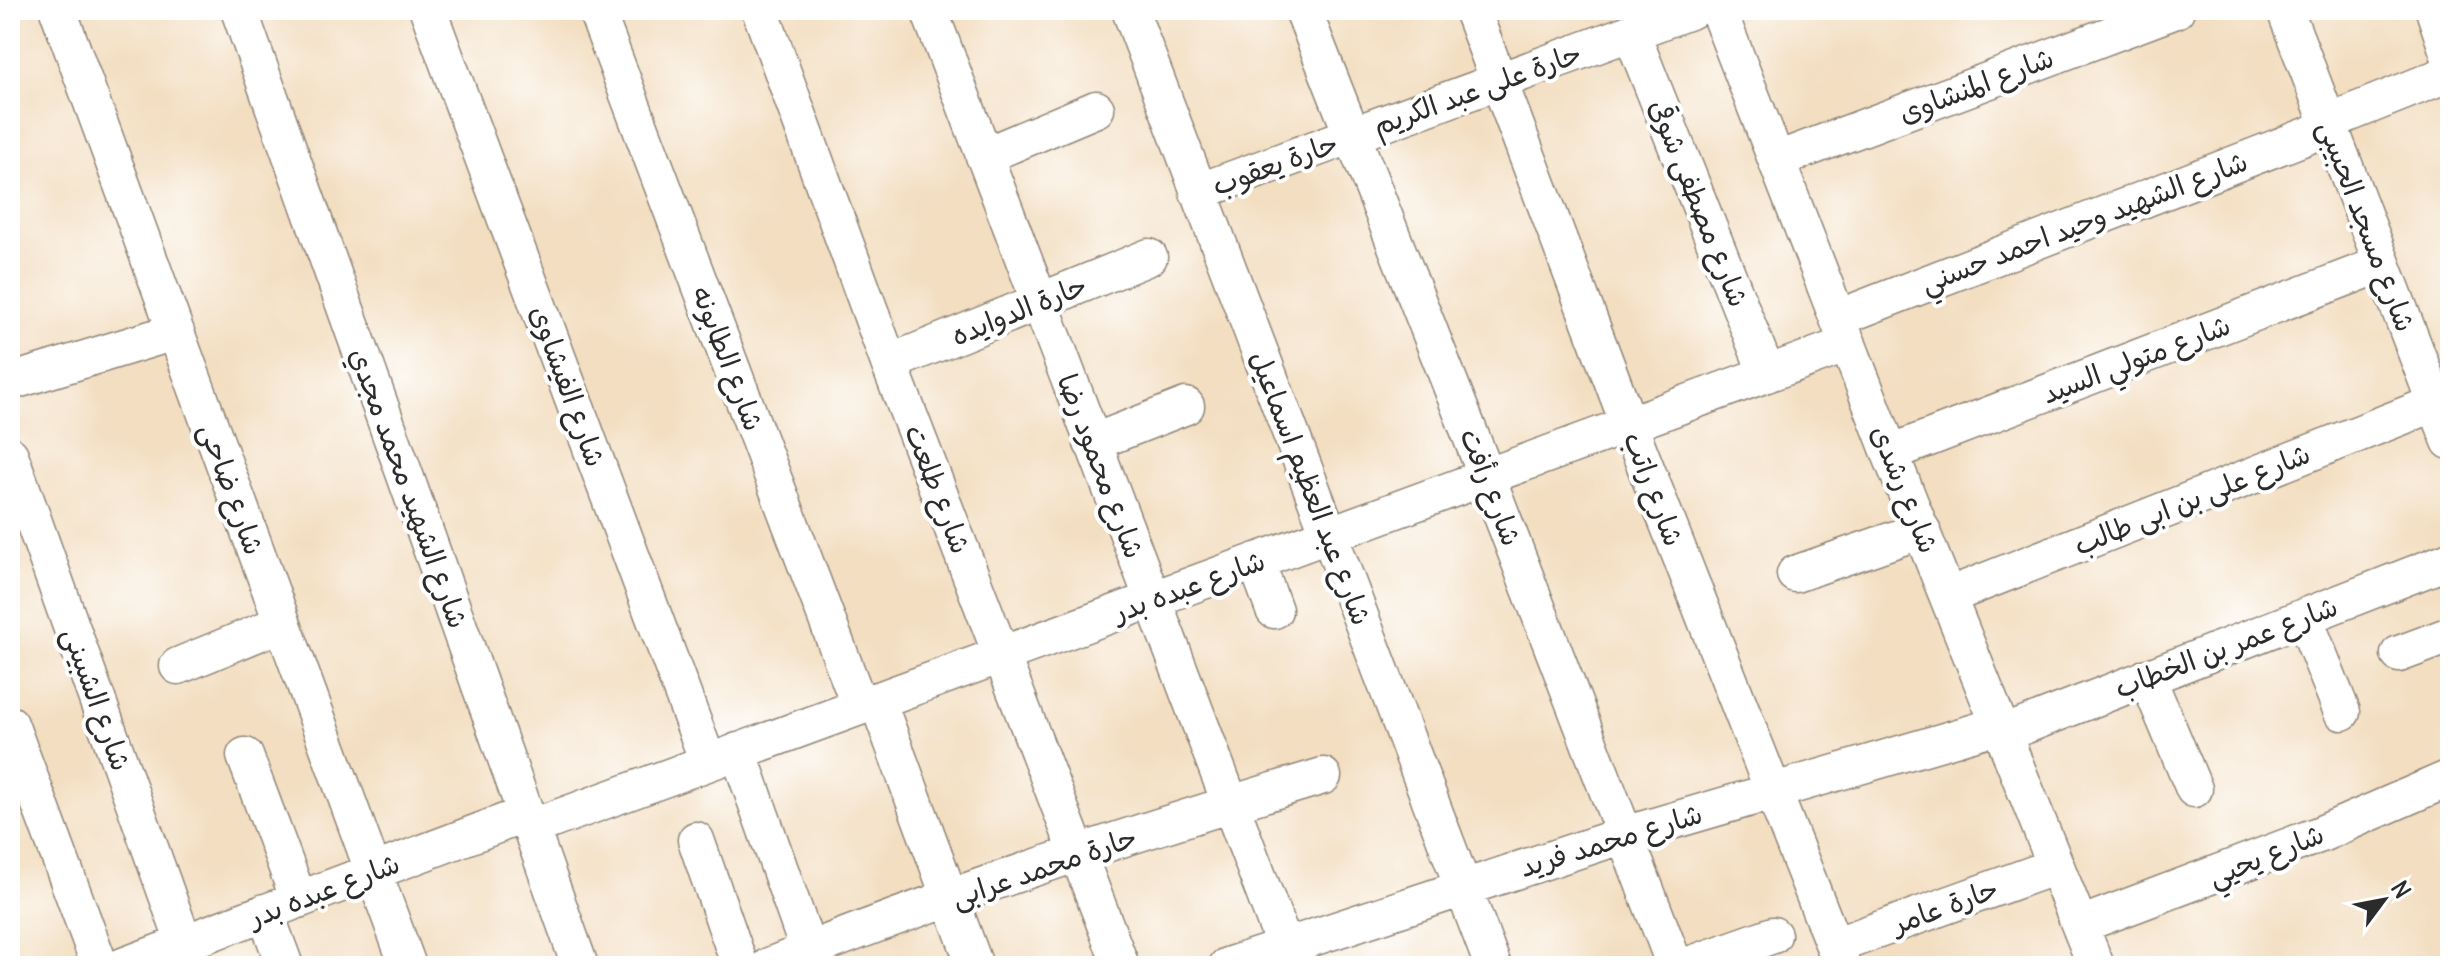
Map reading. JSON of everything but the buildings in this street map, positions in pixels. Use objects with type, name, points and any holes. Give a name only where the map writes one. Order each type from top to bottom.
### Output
[{"type":"street","name":"شارع ضاحى","points":[[58,10],[408,966]]},
{"type":"street","name":"شارع الشهيد محمد مجدي","points":[[239,10],[580,966]]},
{"type":"street","name":"شارع الفيشاوى","points":[[428,10],[723,757],[811,958]]},
{"type":"street","name":"شارع طلعت","points":[[760,10],[889,363],[1121,966]]},
{"type":"street","name":"شارع محمود رضا","points":[[929,10],[1288,956]]},
{"type":"street","name":"شارع عبد العظيم اسماعيل","points":[[1130,10],[1493,966]]},
{"type":"street","name":"شارع رأفت","points":[[1303,10],[1675,966]]},
{"type":"street","name":"شارع راتب","points":[[1472,10],[1629,425],[1838,956]]},
{"type":"street","name":"حارة على عبد الكريم","points":[[1351,135],[1692,10]]},
{"type":"street","name":"شارع رشدى","points":[[1718,10],[1890,453],[2096,966]]},
{"type":"street","name":"شارع المنشاوى","points":[[1777,160],[2176,10]]},
{"type":"street","points":[[2434,10],[2450,58]]},
{"type":"street","name":"شارع الطابونه","points":[[607,13],[868,704],[950,898],[975,966]]},
{"type":"street","name":"شارع مسجد الحبيبى","points":[[2294,13],[2329,124],[2445,425]]},
{"type":"street","name":"شارع مصطفى شوقى","points":[[1631,32],[1767,374]]},
{"type":"street","name":"شارع الشهيد وحيد احمد حسني","points":[[1843,331],[2450,73]]},
{"type":"street","points":[[984,156],[1096,109]]},
{"type":"street","name":"حارة يعقوب","points":[[1198,192],[1351,135]]},
{"type":"street","name":"حارة الدوايده","points":[[889,363],[1149,257]]},
{"type":"street","name":"شارع متولي السيد","points":[[1890,453],[2382,264]]},
{"type":"street","name":"شارع عبده بدر","points":[[121,965],[374,872],[723,757],[1629,425],[1767,374],[1843,331]]},
{"type":"street","points":[[10,382],[174,332]]},
{"type":"street","points":[[1092,443],[1186,406]]},
{"type":"street","name":"شارع على بن ابى طالب","points":[[1948,596],[2445,425]]},
{"type":"street","name":"شارع الشبينى","points":[[10,455],[184,943]]},
{"type":"street","points":[[1795,574],[1922,530]]},
{"type":"street","name":"شارع عمر بن الخطاب","points":[[2001,729],[2147,677],[2450,560]]},
{"type":"street","points":[[1256,561],[1274,610]]},
{"type":"street","points":[[2304,617],[2342,712]]},
{"type":"street","points":[[178,666],[282,623]]},
{"type":"street","points":[[2399,654],[2450,635]]},
{"type":"street","points":[[2147,677],[2194,789]]},
{"type":"street","points":[[10,724],[121,965]]},
{"type":"street","name":"شارع محمد فريد","points":[[1227,966],[1288,956],[1462,887],[1624,835],[1772,790],[2001,729]]},
{"type":"street","points":[[245,756],[299,900]]},
{"type":"street","name":"حارة محمد عرابى","points":[[769,966],[811,958],[950,898],[1323,776]]},
{"type":"street","name":"شارع يحيي","points":[[2080,925],[2294,844],[2450,778]]},
{"type":"street","points":[[696,840],[740,966]]},
{"type":"street","name":"حارة عامر","points":[[1838,956],[2056,866]]},
{"type":"street","points":[[265,912],[285,966]]},
{"type":"street","points":[[1686,966],[1773,935]]}]
